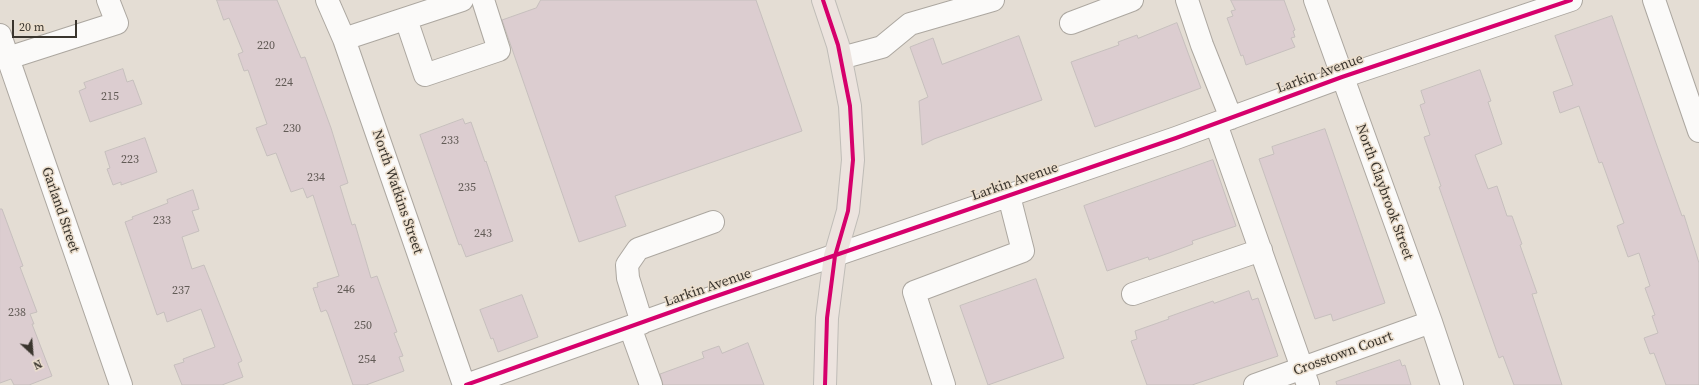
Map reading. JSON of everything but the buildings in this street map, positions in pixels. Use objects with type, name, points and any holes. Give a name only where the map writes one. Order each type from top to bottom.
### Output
[{"type":"main road","points":[[823,0],[838,45],[850,106],[852,160],[848,211],[835,256],[827,318],[825,385]]},
{"type":"street","points":[[8,58],[117,23],[108,0]]},
{"type":"street","name":"North Watkins Street","points":[[327,0],[344,39],[465,385]]},
{"type":"street","points":[[344,39],[462,0]]},
{"type":"street","points":[[406,19],[425,75],[499,50],[482,0]]},
{"type":"street","points":[[841,58],[882,47],[910,24],[992,0]]},
{"type":"street","points":[[1071,23],[1132,0]]},
{"type":"street","points":[[1187,0],[1202,44],[1261,250],[1306,376]]},
{"type":"street","name":"North Claybrook Street","points":[[1315,0],[1431,322],[1452,385]]},
{"type":"street","points":[[1654,0],[1699,131]]},
{"type":"street","name":"Larkin Avenue","points":[[465,385],[1009,196],[1342,77],[1560,2]]},
{"type":"street","name":"Garland Street","points":[[0,35],[121,385]]},
{"type":"street","points":[[944,385],[914,292],[1023,251],[1009,196]]},
{"type":"street","points":[[651,385],[636,325],[627,265],[638,249],[713,222]]},
{"type":"street","points":[[1133,294],[1261,250]]},
{"type":"street","name":"Crosstown Court","points":[[1254,385],[1306,376],[1431,322]]},
{"type":"cycle path","points":[[823,0],[838,45],[850,106],[853,160],[848,211],[835,256],[827,318],[825,385]]},
{"type":"cycle path","points":[[466,385],[702,301],[1176,138],[1342,77],[1571,0]]}]
